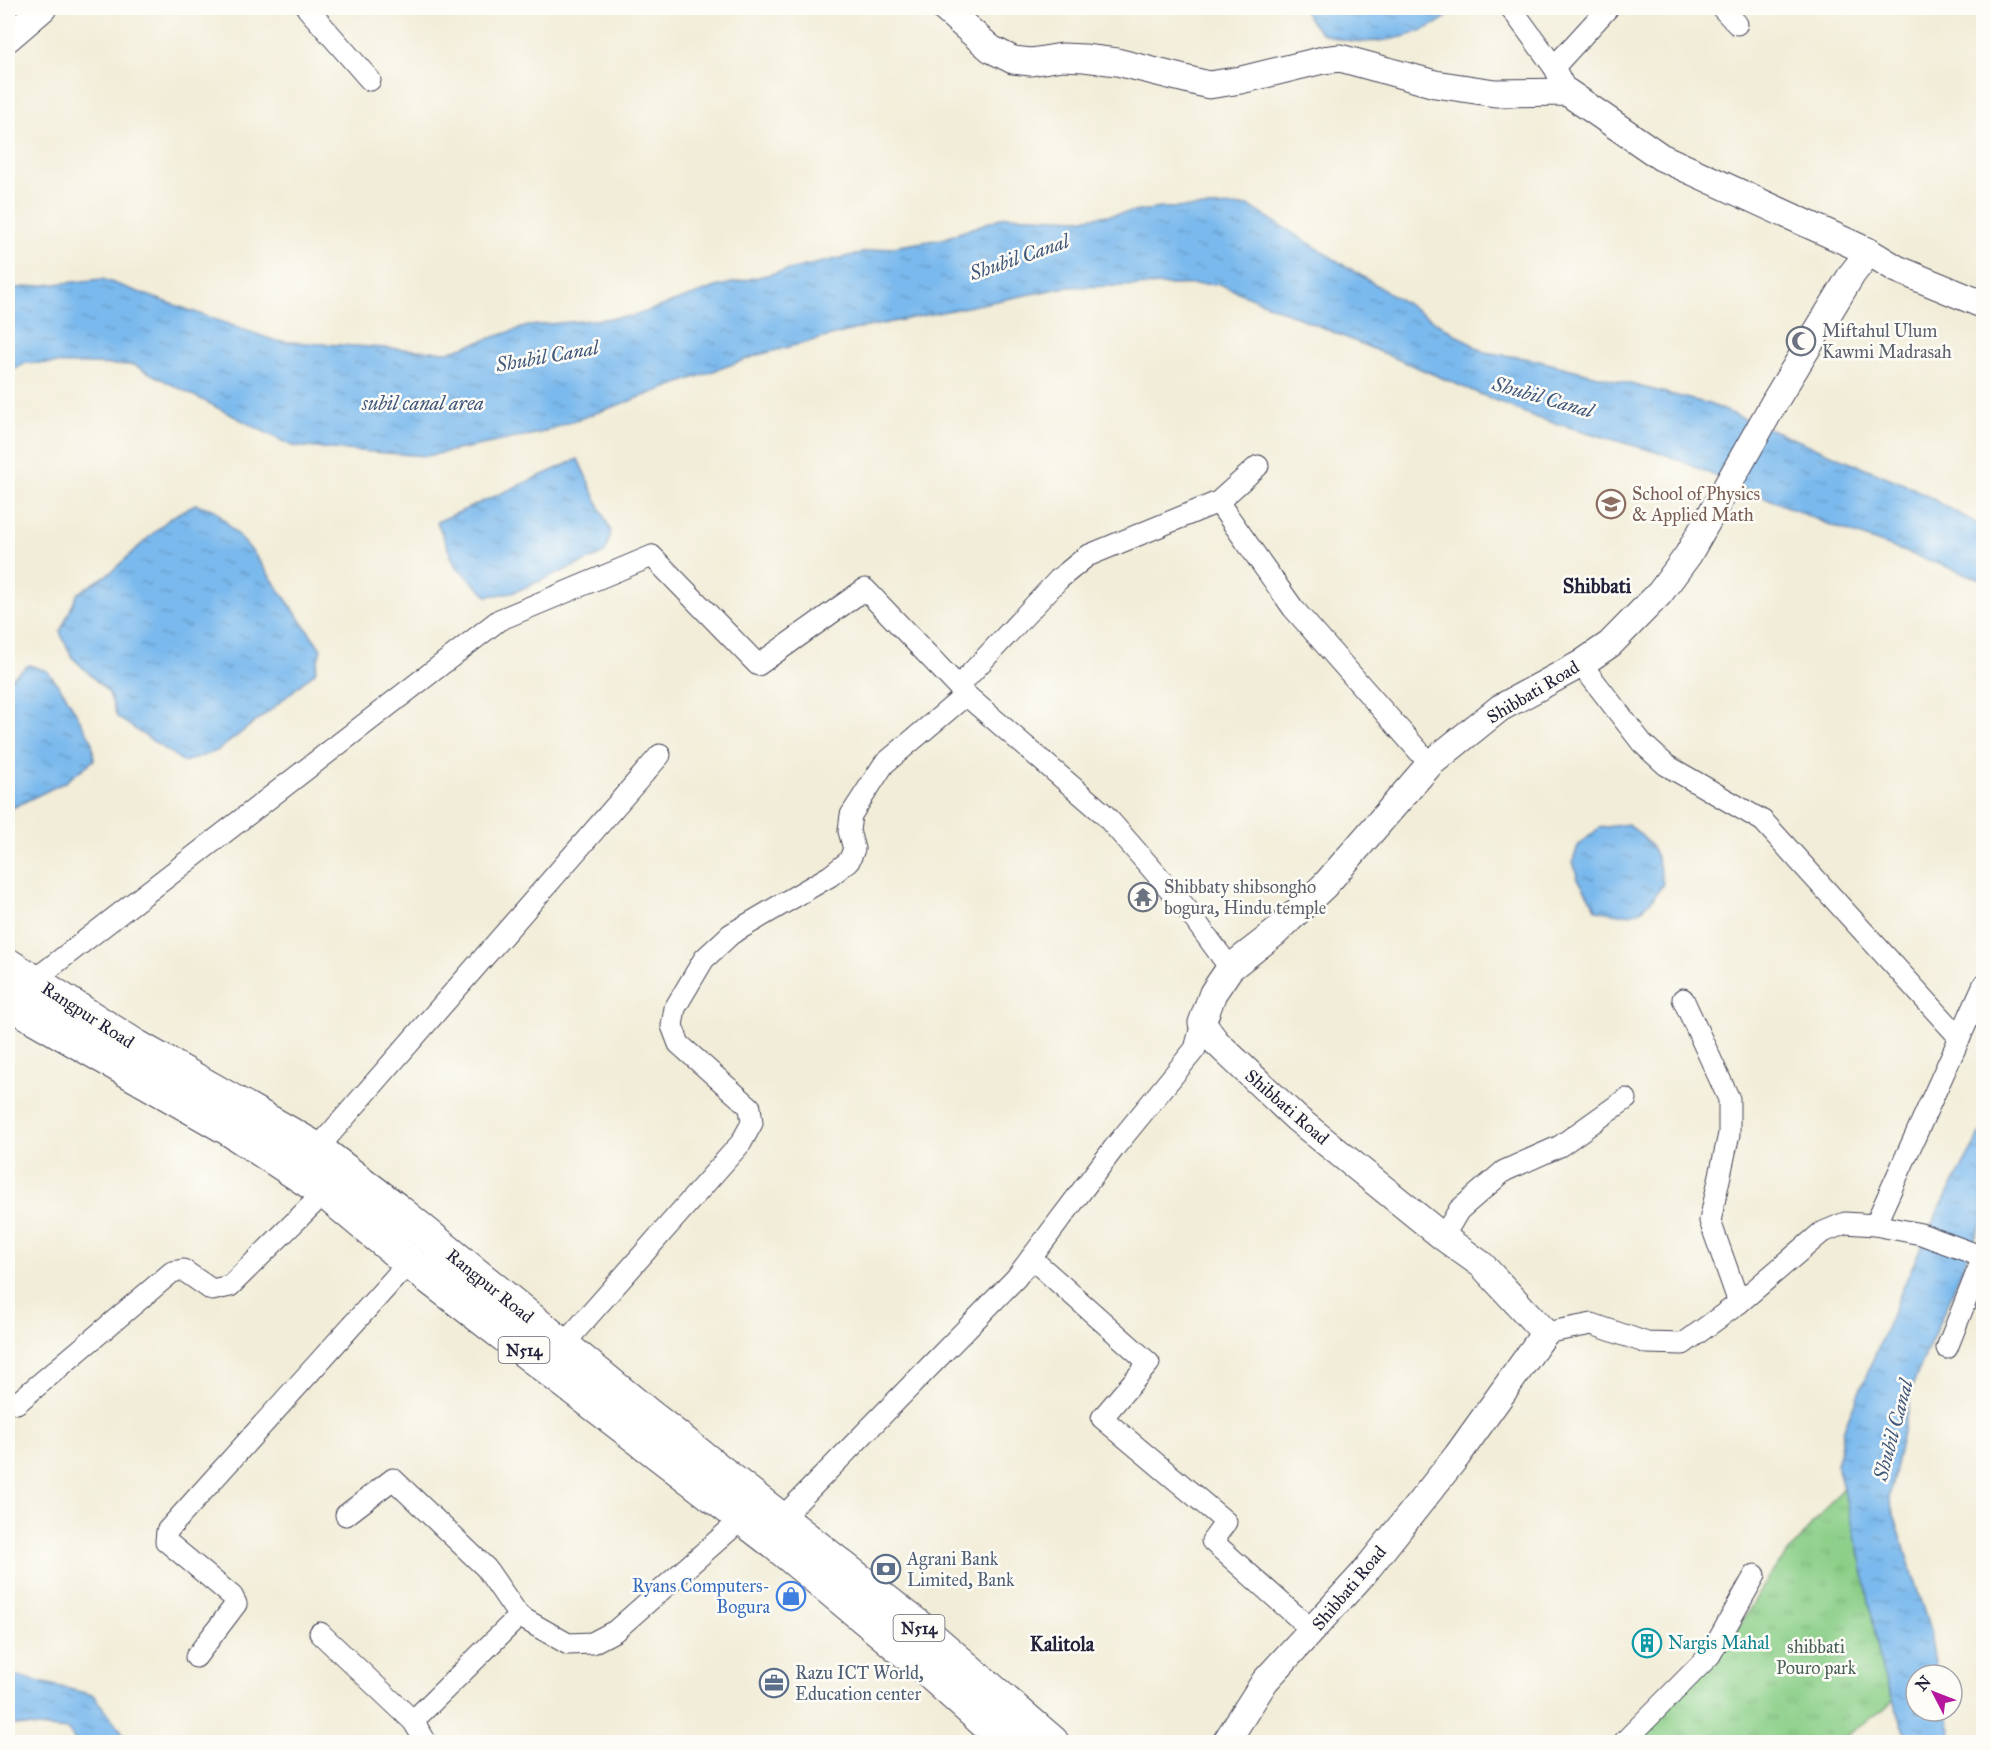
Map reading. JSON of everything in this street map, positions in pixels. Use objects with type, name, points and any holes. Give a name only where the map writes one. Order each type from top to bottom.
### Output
[{"type":"highway","name":"Rangpur Road","points":[[21,973],[134,1045],[317,1149],[397,1210],[563,1345],[1007,1743]]},
{"type":"highway","name":"Rangpur Road","points":[[8,1002],[229,1129],[325,1192],[409,1262],[763,1524],[915,1624],[1052,1743]]},
{"type":"street","points":[[8,38],[43,8]]},
{"type":"street","points":[[307,8],[370,80]]},
{"type":"street","points":[[944,8],[991,49],[1013,60],[1031,62],[1062,57],[1084,58],[1150,69],[1209,85],[1241,81],[1323,60],[1340,58],[1435,84],[1495,93],[1567,92]]},
{"type":"street","points":[[1511,8],[1554,67],[1567,92],[1661,157],[1869,252],[1897,269],[1983,304]]},
{"type":"street","points":[[1554,67],[1608,8]]},
{"type":"street","points":[[1722,8],[1737,24]]},
{"type":"street","name":"Shibbati Road","points":[[1226,1743],[1265,1681],[1363,1574],[1457,1456],[1545,1333],[1482,1265],[1443,1237],[1296,1118],[1216,1042],[1202,1023],[1213,993],[1230,968],[1275,933],[1325,885],[1430,764],[1500,708],[1581,663],[1610,644],[1660,593],[1688,555],[1778,396],[1852,274],[1869,252]]},
{"type":"street","points":[[563,1345],[741,1143],[752,1123],[750,1107],[679,1044],[672,1026],[675,1008],[704,958],[731,934],[830,876],[849,861],[854,849],[849,831],[851,815],[884,764],[963,691],[1059,579],[1087,556],[1218,502],[1258,466]]},
{"type":"street","points":[[1218,502],[1293,608],[1430,764]]},
{"type":"street","points":[[21,973],[499,620],[652,556],[758,665],[865,589],[963,691],[1104,814],[1186,908],[1230,968]]},
{"type":"street","points":[[1581,663],[1642,743],[1666,765],[1763,821],[1960,1038]]},
{"type":"street","points":[[317,1149],[660,755]]},
{"type":"street","points":[[1875,1225],[1983,984]]},
{"type":"street","points":[[1683,999],[1729,1099],[1728,1134],[1710,1221],[1739,1303]]},
{"type":"street","points":[[346,1515],[393,1479],[486,1568],[519,1616],[568,1644],[592,1643],[615,1631],[763,1524],[928,1369],[1016,1278],[1114,1148],[1195,1049],[1202,1023]]},
{"type":"street","points":[[1443,1237],[1459,1210],[1504,1171],[1560,1146],[1626,1099]]},
{"type":"street","points":[[17,1403],[172,1272],[183,1270],[212,1290],[230,1286],[325,1192]]},
{"type":"street","points":[[1545,1333],[1592,1324],[1647,1343],[1683,1344],[1739,1303],[1821,1233],[1845,1223],[1875,1225],[1921,1234],[1983,1257],[1947,1348]]},
{"type":"street","points":[[1031,1258],[1149,1363],[1102,1418],[1226,1522],[1212,1541],[1312,1631]]},
{"type":"street","points":[[196,1656],[236,1604],[232,1596],[166,1541],[166,1531],[409,1262]]},
{"type":"street","points":[[1624,1743],[1710,1655],[1755,1575]]},
{"type":"street","points":[[413,1721],[519,1616]]},
{"type":"street","points":[[320,1633],[413,1721],[426,1743]]},
{"type":"green space","name":"shibbati Pouro park","points":[[1849,1480],[1904,1671],[1904,1689],[1884,1709],[1837,1742],[1643,1742],[1634,1732],[1733,1637],[1769,1576]]},
{"type":"water","points":[[1302,8],[1458,8],[1429,27],[1412,34],[1394,39],[1357,41],[1339,39],[1322,33]]},
{"type":"water","name":"subil canal area","points":[[1249,206],[1484,352],[1531,359],[1709,404],[1909,486],[1983,527],[1983,580],[1825,523],[1667,455],[1537,418],[1219,284],[1066,287],[857,329],[758,355],[540,433],[427,456],[292,446],[134,365],[26,363],[8,373],[8,289],[102,279],[276,341],[448,352],[528,326],[634,316],[719,286],[875,250],[942,239],[1006,216],[1079,219],[1162,208]]},
{"type":"water","points":[[578,459],[611,532],[605,553],[512,593],[487,596],[455,565],[437,522]]},
{"type":"water","points":[[195,504],[215,510],[252,551],[321,649],[315,672],[272,709],[217,751],[184,762],[117,717],[109,693],[72,657],[60,632],[78,593],[110,573],[170,518]]},
{"type":"water","points":[[29,665],[47,671],[65,694],[92,741],[94,760],[65,782],[8,810],[8,680]]},
{"type":"water","points":[[1628,824],[1644,838],[1653,850],[1659,863],[1663,884],[1649,903],[1636,912],[1620,914],[1597,910],[1578,879],[1573,861],[1578,846],[1599,828]]},
{"type":"water","name":"Shubil Canal","points":[[1983,1129],[1983,1220],[1913,1384],[1889,1498],[1929,1628],[1935,1663],[1904,1663],[1904,1723],[1949,1723],[1954,1742],[1909,1742],[1882,1671],[1861,1559],[1837,1465],[1843,1431],[1936,1215]]},
{"type":"water","points":[[8,1674],[93,1695],[130,1742],[76,1742],[68,1730],[8,1724]]},
{"type":"place","name":"Miftahul Ulum Kawmi Madrasah","points":[[1801,341]]},
{"type":"place","name":"School of Physics & Applied Math","points":[[1611,504]]},
{"type":"place","name":"Shibbaty shibsongho bogura, Hindu temple","points":[[1143,897]]},
{"type":"place","name":"Agrani Bank Limited, Bank","points":[[886,1569]]},
{"type":"place","name":"Ryans Computers- Bogura","points":[[791,1596]]},
{"type":"place","name":"Nargis Mahal","points":[[1647,1643]]},
{"type":"place","name":"Razu ICT World, Education center","points":[[774,1683]]},
{"type":"district","name":"Shibbati","points":[[1597,586]]},
{"type":"district","name":"Kalitola","points":[[1062,1644]]}]
